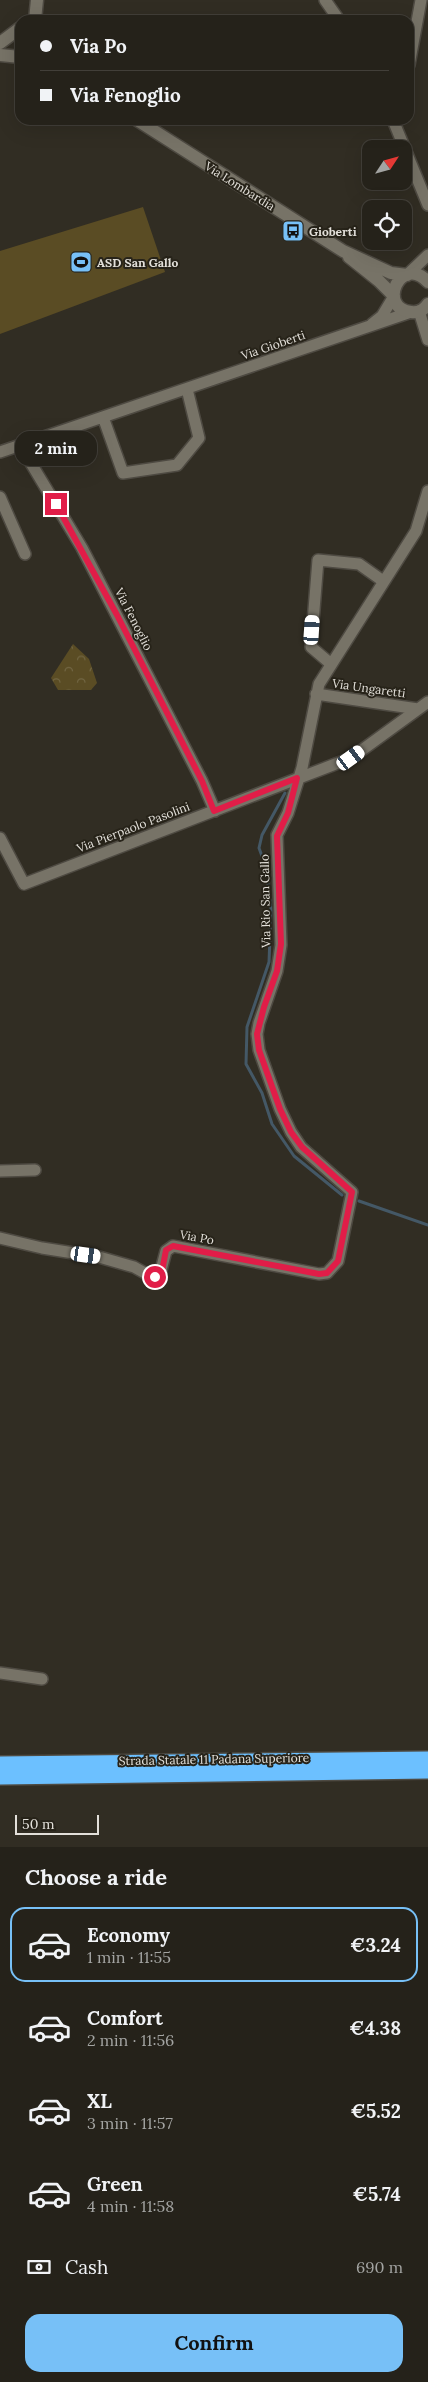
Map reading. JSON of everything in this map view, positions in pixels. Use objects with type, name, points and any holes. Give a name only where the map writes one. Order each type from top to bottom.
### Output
[{"type":"highway","name":"Strada Statale 11 Padana Superiore","points":[[0,1764],[428,1759]]},
{"type":"highway","name":"Strada Statale 11 Padana Superiore","points":[[0,1777],[428,1771]]},
{"type":"main road","points":[[0,43],[15,32]]},
{"type":"main road","points":[[0,55],[15,56]]},
{"type":"main road","name":"Via Lombardia","points":[[145,125],[342,251],[394,296],[399,306],[422,308]]},
{"type":"main road","name":"Via Lombardia","points":[[342,251],[391,273],[421,276],[428,282]]},
{"type":"main road","points":[[394,296],[397,282],[407,275]]},
{"type":"street","points":[[325,0],[336,15]]},
{"type":"street","points":[[414,38],[421,0]]},
{"type":"street","points":[[395,125],[427,195]]},
{"type":"street","points":[[407,275],[428,256]]},
{"type":"street","points":[[368,326],[382,316],[394,296]]},
{"type":"street","points":[[422,308],[428,340]]},
{"type":"street","name":"Via Gioberti","points":[[0,452],[368,326],[378,325],[422,308]]},
{"type":"street","points":[[103,417],[123,473],[177,465],[199,438],[187,389]]},
{"type":"street","name":"Via Fenoglio","points":[[20,444],[82,548],[202,781],[214,811]]},
{"type":"street","name":"Via Rio San Gallo","points":[[352,1192],[302,1147],[291,1132],[280,1109],[258,1042],[259,1023],[277,971],[281,944],[277,836],[288,813],[297,778],[302,768],[316,694],[331,664],[416,531],[428,491]]},
{"type":"street","points":[[0,497],[25,554]]},
{"type":"street","points":[[331,664],[311,647],[318,560],[359,564],[383,581]]},
{"type":"street","name":"Via Ungaretti","points":[[316,694],[418,709]]},
{"type":"street","name":"Via Pierpaolo Pasolini","points":[[0,838],[24,884],[351,758],[428,702]]},
{"type":"street","points":[[0,1171],[35,1170]]},
{"type":"street","name":"Via Po","points":[[0,1238],[42,1248],[99,1257],[134,1267],[152,1277],[160,1274],[166,1250],[173,1246],[319,1274],[327,1273],[338,1261],[352,1192]]},
{"type":"street","points":[[0,1673],[42,1679]]},
{"type":"green space","name":"ASD San Gallo","points":[[143,207],[165,272],[0,334],[0,251]]},
{"type":"green space","points":[[73,644],[89,659],[97,683],[91,690],[58,690],[51,678]]},
{"type":"waterway","points":[[285,793],[262,835],[259,848],[266,867],[271,910],[269,962],[247,1027],[246,1064],[262,1093],[272,1124],[294,1156],[342,1195]]},
{"type":"waterway","points":[[359,1201],[428,1225]]},
{"type":"place","name":"Gioberti","points":[[293,231]]},
{"type":"place","name":"ASD San Gallo","points":[[81,262]]},
{"type":"route","points":[[56,504],[82,548],[117,615],[202,781],[214,811],[297,778],[296,788],[288,813],[277,836],[281,944],[277,971],[259,1023],[257,1034],[259,1050],[280,1109],[291,1132],[314,1160],[352,1192],[338,1261],[334,1268],[327,1273],[319,1274],[173,1246],[166,1250],[162,1271],[155,1277]]}]
